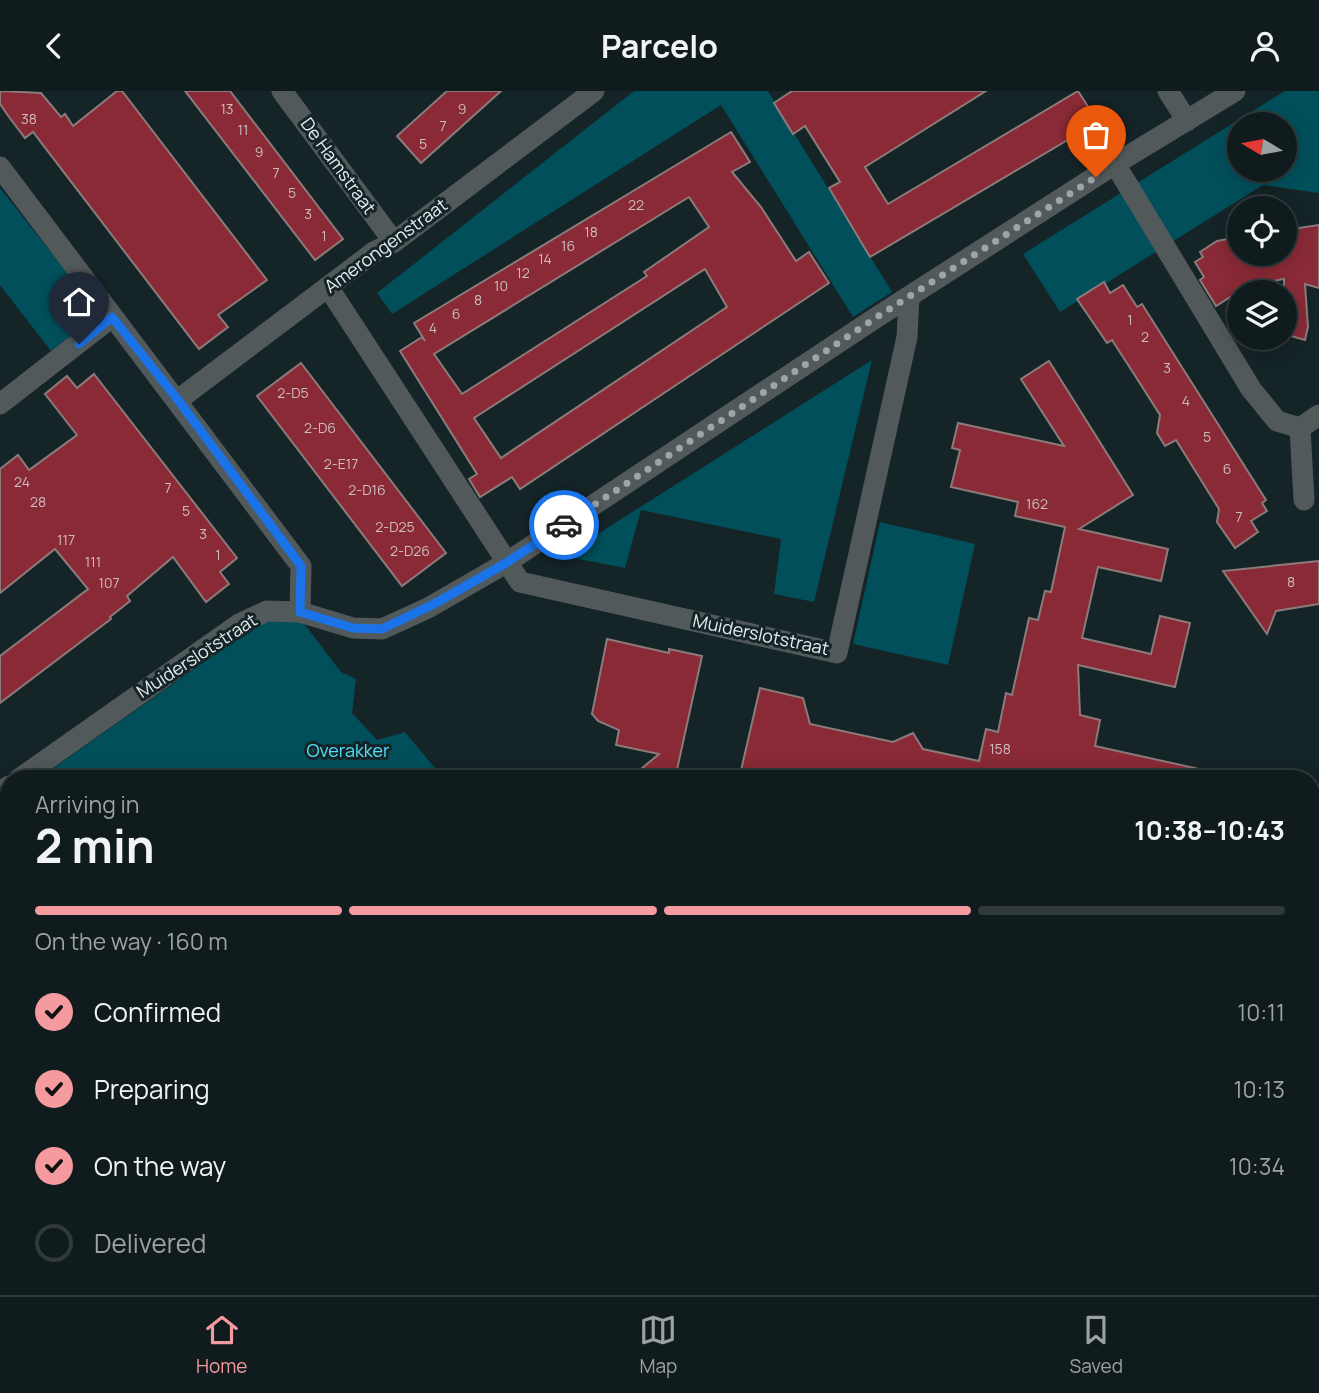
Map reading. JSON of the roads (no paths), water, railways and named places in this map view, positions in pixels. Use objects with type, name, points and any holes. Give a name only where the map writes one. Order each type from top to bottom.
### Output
[{"type":"street","name":"De Hamstraat","points":[[282,91],[394,242]]},
{"type":"street","name":"Amerongenstraat","points":[[178,400],[594,91]]},
{"type":"street","points":[[1168,91],[1187,121]]},
{"type":"street","name":"Muiderslotstraat","points":[[32,770],[239,624],[267,611],[300,612],[353,628],[382,629],[428,608],[506,563],[909,297],[1115,164],[1235,91]]},
{"type":"street","points":[[1115,164],[1251,389],[1277,421],[1300,428]]},
{"type":"street","points":[[0,167],[301,566],[300,612]]},
{"type":"street","name":"Muiderslotstraat","points":[[328,287],[520,582],[837,653],[907,337],[909,297]]},
{"type":"street","points":[[0,404],[112,317]]},
{"type":"street","points":[[1300,428],[1319,415]]},
{"type":"street","points":[[1300,428],[1304,500]]},
{"type":"park label","name":"Overakker","points":[[348,751]]}]
